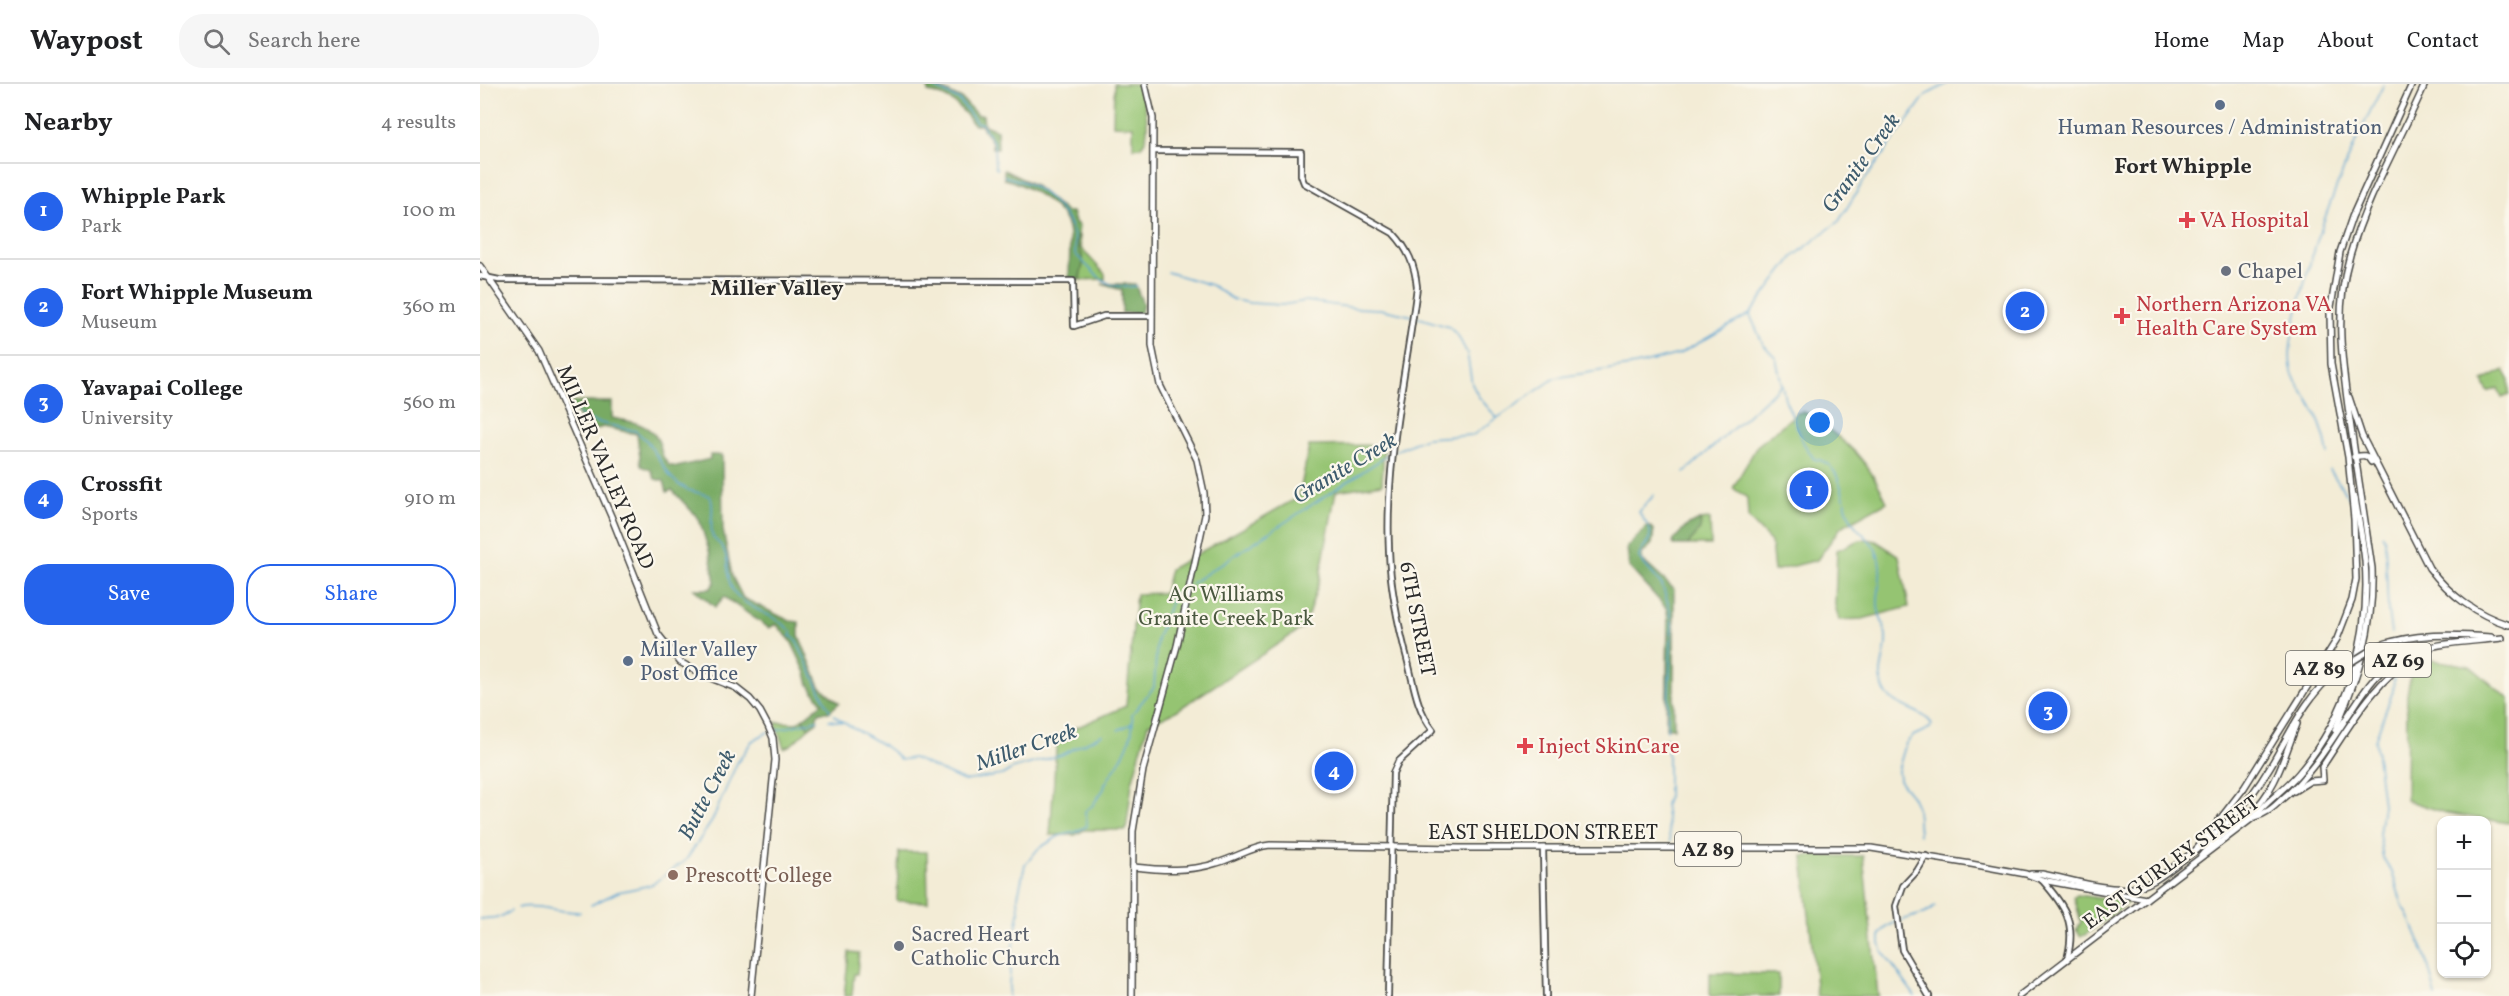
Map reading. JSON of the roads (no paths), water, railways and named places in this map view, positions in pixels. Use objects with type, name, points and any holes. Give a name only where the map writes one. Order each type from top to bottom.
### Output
[{"type":"main road","points":[[1132,996],[1136,809],[1143,770],[1178,646],[1204,515],[1202,474],[1195,454],[1160,385],[1152,346],[1153,118],[1145,84]]},
{"type":"main road","name":"AZ 89","points":[[2196,850],[2244,788],[2337,639],[2346,620],[2356,579],[2348,457],[2331,364],[2330,313],[2333,286],[2340,252],[2352,217],[2412,84]]},
{"type":"main road","name":"AZ 89","points":[[2330,742],[2358,675],[2372,611],[2372,568],[2343,374],[2339,316],[2350,255],[2388,162],[2425,84]]},
{"type":"main road","name":"MILLER VALLEY ROAD","points":[[480,266],[511,307],[539,351],[611,516],[658,634],[680,662],[703,675],[736,688],[750,699],[760,711],[773,738],[774,775],[751,996]]},
{"type":"main road","points":[[2343,374],[2362,436],[2397,508]]},
{"type":"main road","points":[[2254,817],[2298,775],[2326,735],[2346,694],[2356,664],[2364,626],[2366,583],[2348,457],[2363,455],[2368,457],[2429,568],[2442,584],[2459,601],[2479,614],[2509,625]]},
{"type":"main road","name":"AZ 69","points":[[2196,850],[2223,829],[2250,798],[2308,701],[2337,671],[2377,646],[2410,637],[2464,635],[2506,638]]},
{"type":"main road","name":"AZ 69","points":[[2330,742],[2371,682],[2402,656],[2423,650],[2506,638]]},
{"type":"main road","points":[[2286,796],[2310,781],[2323,780],[2322,767],[2373,691],[2400,665],[2423,650]]},
{"type":"main road","points":[[2197,861],[2207,847],[2250,814],[2264,799],[2282,768],[2308,701]]},
{"type":"main road","name":"EAST GURLEY STREET","points":[[2019,996],[2254,817],[2267,812],[2306,776],[2330,742]]},
{"type":"main road","name":"EAST SHELDON STREET","points":[[1133,867],[1191,869],[1205,867],[1266,846],[1872,848],[2026,874],[2042,874],[2112,887],[2134,888],[2158,879],[2196,850]]},
{"type":"main road","name":"EAST SHELDON STREET","points":[[2026,874],[2042,880],[2146,899]]},
{"type":"street","name":"6TH STREET","points":[[1152,151],[1301,152],[1301,175],[1304,183],[1383,226],[1402,242],[1412,261],[1417,287],[1393,446],[1389,548],[1394,606],[1417,697],[1424,718],[1433,730],[1398,762],[1393,773],[1390,847]]},
{"type":"street","points":[[480,276],[499,280],[1074,281],[1074,326],[1104,316],[1152,316]]},
{"type":"street","points":[[1388,996],[1390,847]]},
{"type":"street","points":[[1543,848],[1546,996]]},
{"type":"street","points":[[1926,856],[1917,872],[1903,886],[1896,906],[1902,950],[1929,996]]},
{"type":"street","points":[[2042,880],[2057,897],[2068,915],[2071,944],[2067,959]]},
{"type":"waterway","points":[[934,84],[934,87],[959,100],[976,122],[982,124],[994,144],[997,169]]},
{"type":"waterway","name":"Granite Creek","points":[[1395,451],[1426,438],[1473,435],[1555,378],[1636,365],[1679,354],[1750,314],[1793,257],[1839,221],[1861,185],[1926,95],[1947,84]]},
{"type":"waterway","points":[[2328,454],[2317,415],[2292,372],[2290,360],[2292,338],[2305,280],[2323,222],[2357,138],[2384,84]]},
{"type":"waterway","points":[[1004,176],[1040,190],[1056,205],[1073,233],[1075,254],[1095,274],[1116,286],[1137,286]]},
{"type":"waterway","points":[[1167,272],[1211,285],[1234,300],[1282,305],[1306,301],[1380,309],[1449,327],[1458,336],[1467,353],[1472,384],[1478,396],[1497,418]]},
{"type":"waterway","points":[[1750,315],[1763,344],[1776,358],[1785,399],[1804,444],[1814,459],[1823,461],[1834,471],[1851,520],[1877,552],[1880,572],[1878,606],[1886,636],[1881,671],[1884,690],[1894,701],[1921,714],[1932,724],[1930,728],[1913,736],[1906,743],[1898,770],[1899,780],[1912,796],[1917,807],[1919,835]]},
{"type":"waterway","points":[[1684,473],[1781,385]]},
{"type":"waterway","points":[[573,410],[588,420],[636,431],[647,441],[670,476],[678,484],[688,490],[710,496],[712,532],[726,554],[731,587],[747,604],[779,621],[792,632],[790,636],[795,638],[830,711]]},
{"type":"waterway","name":"Granite Creek","points":[[1192,583],[1391,453]]},
{"type":"waterway","points":[[2330,470],[2349,498]]},
{"type":"waterway","points":[[1654,495],[1639,512],[1650,534],[1639,558],[1662,585],[1670,610],[1672,624],[1667,730]]},
{"type":"waterway","points":[[2382,535],[2385,540],[2391,633]]},
{"type":"waterway","name":"Granite Creek","points":[[1008,996],[1012,951],[1019,913],[1018,896],[1025,865],[1038,849],[1059,836],[1076,832],[1087,826],[1085,811],[1092,806],[1104,789],[1121,759],[1129,742],[1133,724],[1132,714],[1154,687],[1157,639],[1173,595],[1188,585]]},
{"type":"waterway","points":[[2394,678],[2393,691],[2375,740],[2383,805],[2379,834],[2383,858],[2392,872],[2403,907],[2426,957],[2436,996]]},
{"type":"waterway","name":"Miller Creek","points":[[834,715],[889,749],[900,760],[913,758],[964,781],[1002,775],[1012,769],[1061,755],[1103,734]]},
{"type":"waterway","name":"Butte Creek","points":[[772,731],[818,720]]},
{"type":"waterway","name":"Butte Creek","points":[[829,720],[843,722]]},
{"type":"waterway","name":"Miller Creek","points":[[1118,730],[1133,723]]},
{"type":"waterway","name":"Butte Creek","points":[[591,905],[618,892],[651,885],[686,860],[712,821],[737,763],[752,741],[768,732]]},
{"type":"waterway","points":[[1666,737],[1668,797],[1665,804],[1670,841]]},
{"type":"waterway","points":[[1915,996],[1883,952],[1880,934],[1894,923],[1924,913],[1935,906]]},
{"type":"waterway","name":"Butte Creek","points":[[518,908],[532,907],[580,912]]},
{"type":"waterway","name":"Butte Creek","points":[[480,919],[501,917],[511,911]]},
{"type":"place","name":"Human Resources / Administration","points":[[2220,105]]},
{"type":"place","name":"VA Hospital","points":[[2187,220]]},
{"type":"place","name":"Chapel","points":[[2226,271]]},
{"type":"place","name":"Fort Whipple Museum","points":[[2025,311]]},
{"type":"place","name":"Northern Arizona VA Health Care System","points":[[2122,316]]},
{"type":"place","name":"Whipple Park","points":[[1809,490]]},
{"type":"place","name":"Miller Valley Post Office","points":[[628,661]]},
{"type":"place","name":"Yavapai College","points":[[2048,711]]},
{"type":"place","name":"Inject SkinCare","points":[[1525,746]]},
{"type":"place","name":"Crossfit","points":[[1334,771]]},
{"type":"place","name":"Prescott College","points":[[673,875]]},
{"type":"place","name":"Sacred Heart Catholic Church","points":[[899,946]]},
{"type":"district","name":"Fort Whipple","points":[[2183,165]]},
{"type":"district","name":"Miller Valley","points":[[777,287]]},
{"type":"park label","name":"AC Williams Granite Creek Park","points":[[1226,606]]}]
